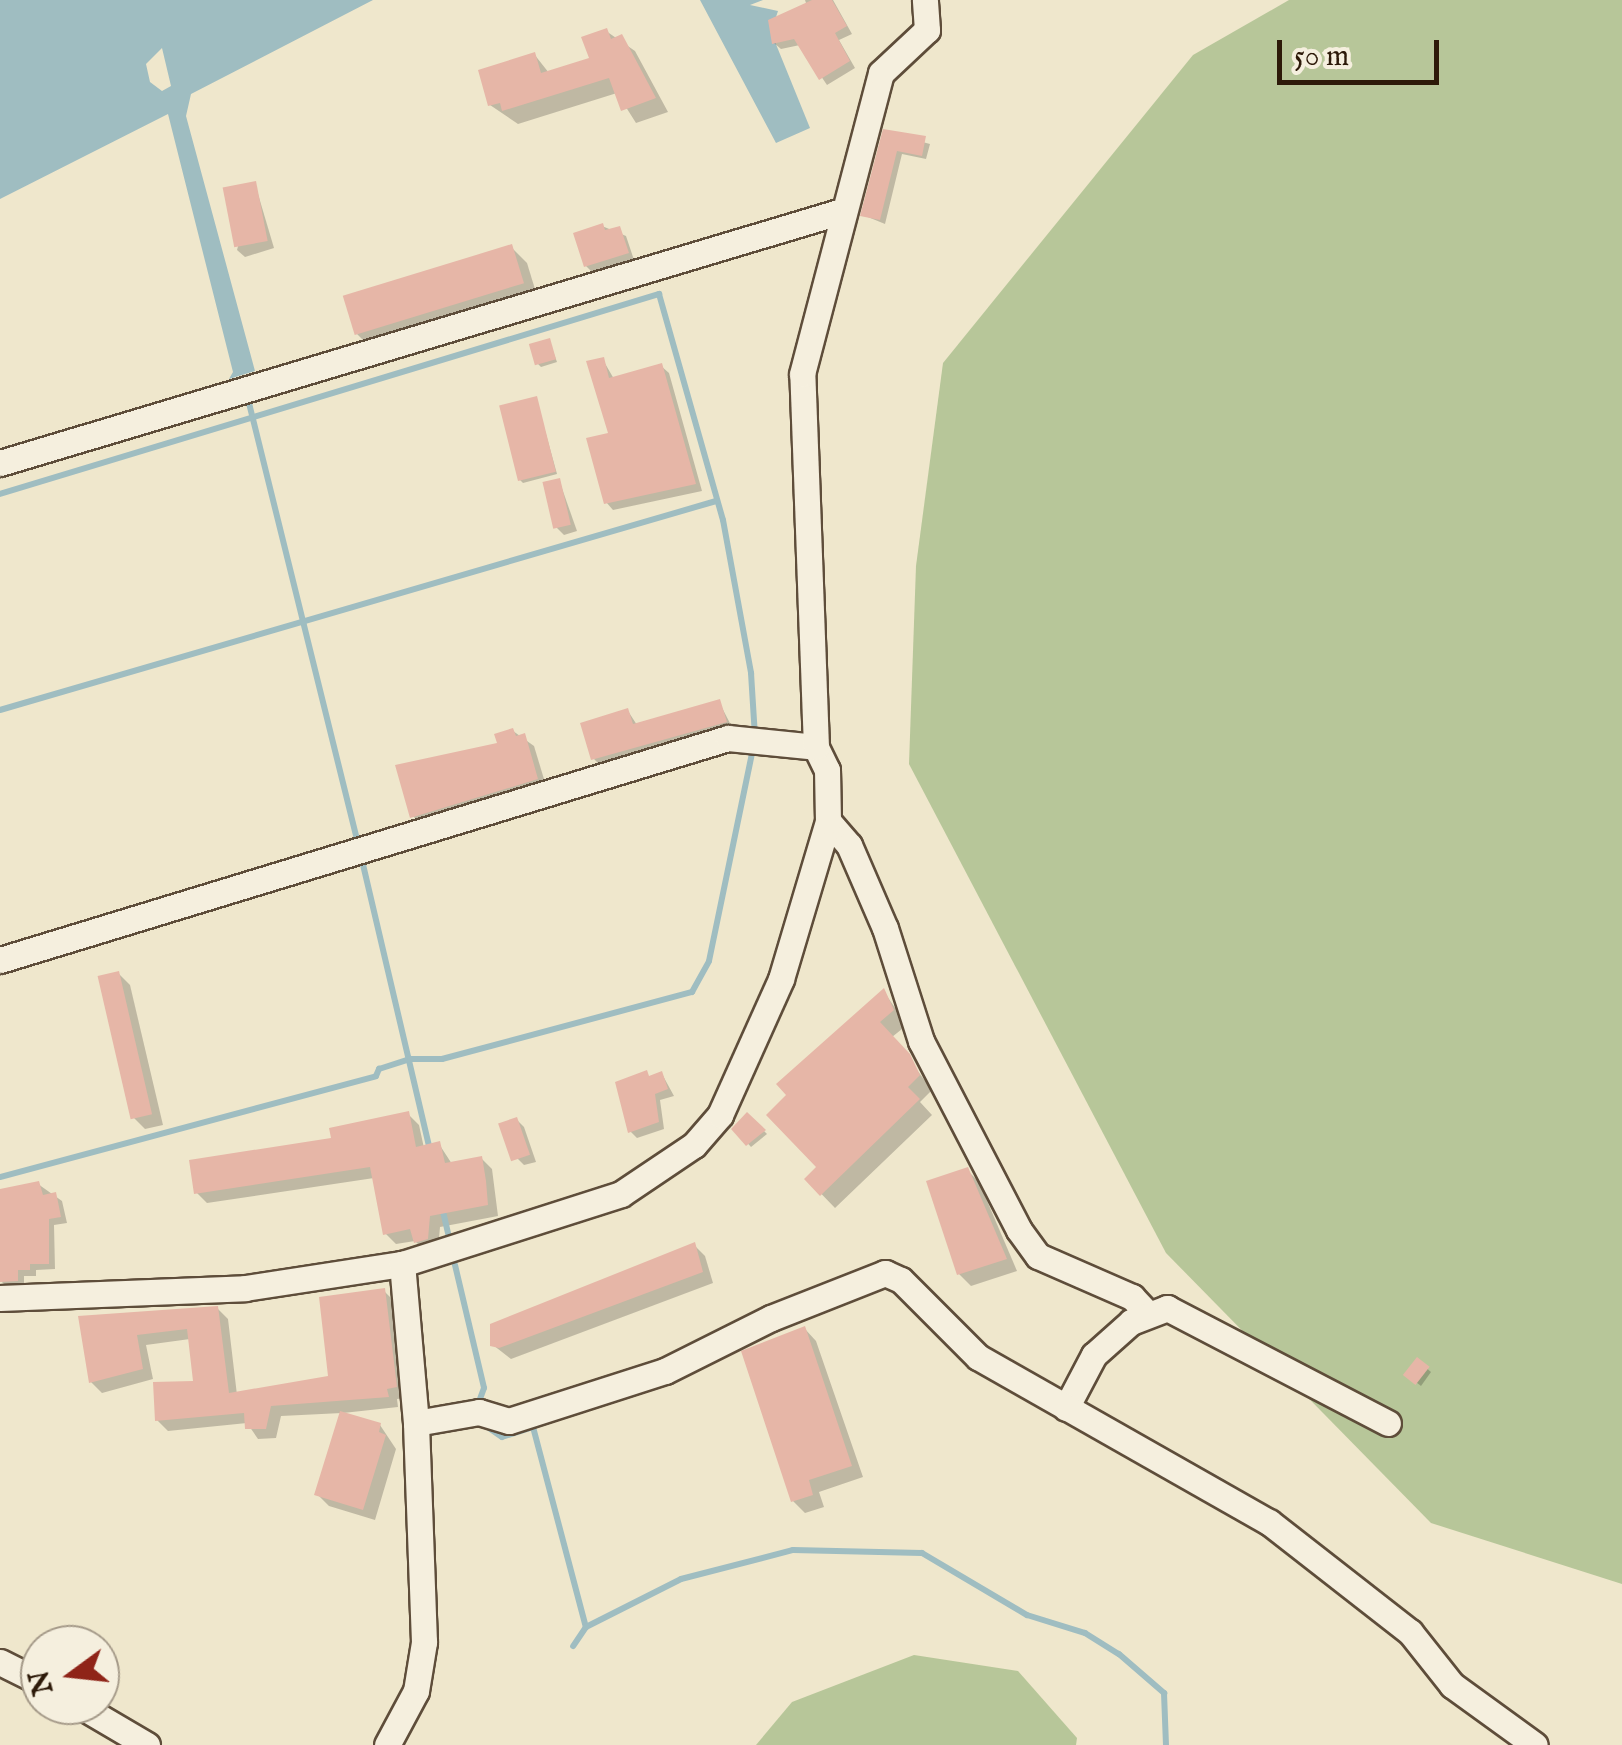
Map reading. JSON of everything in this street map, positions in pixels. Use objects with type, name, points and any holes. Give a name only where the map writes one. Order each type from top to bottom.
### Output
[{"type":"street","points":[[0,1298],[299,1283],[402,1264],[621,1194],[694,1145],[720,1115],[781,979],[828,820],[828,770],[816,746],[802,374],[842,211],[882,73],[926,30],[925,0]]},
{"type":"street","points":[[0,463],[842,211]]},
{"type":"street","points":[[0,960],[728,738],[816,746]]},
{"type":"street","points":[[828,820],[850,844],[878,912],[920,1041],[1020,1230],[1038,1256],[1132,1298],[1147,1313]]},
{"type":"street","points":[[387,1745],[422,1672],[416,1423],[402,1264]]},
{"type":"street","points":[[416,1423],[479,1412],[509,1421],[666,1371],[788,1310],[885,1273],[901,1280],[958,1343],[1269,1522],[1410,1632],[1452,1685],[1534,1745]]},
{"type":"street","points":[[1066,1408],[1094,1355],[1147,1313],[1167,1308],[1198,1320],[1249,1354],[1388,1422]]},
{"type":"street","points":[[113,1725],[147,1745]]},
{"type":"green space","points":[[1289,0],[1622,0],[1622,1584],[1431,1523],[1166,1253],[909,764],[916,566],[943,363],[1193,55]]},
{"type":"green space","points":[[914,1655],[1018,1671],[1077,1738],[1076,1745],[756,1745],[792,1702]]},
{"type":"water","points":[[0,0],[373,0],[191,94],[186,116],[255,371],[229,379],[233,372],[168,114],[0,199]],"holes":[[[162,48],[171,86],[162,91],[150,82],[146,64]]]},
{"type":"water","points":[[700,0],[763,0],[750,5],[778,11],[771,32],[810,128],[776,143]]},
{"type":"building","points":[[812,0],[832,0],[847,26],[835,33],[850,61],[819,80],[794,39],[772,44],[768,20]]},
{"type":"building","points":[[607,28],[611,39],[622,34],[656,98],[621,111],[609,78],[502,111],[500,103],[488,106],[478,70],[535,52],[541,73],[589,58],[581,37]]},
{"type":"building","points":[[883,129],[926,136],[922,156],[897,151],[880,220],[860,216]]},
{"type":"building","points":[[256,181],[268,241],[234,247],[223,187]]},
{"type":"building","points":[[603,223],[605,230],[620,226],[629,253],[584,267],[573,233]]},
{"type":"building","points":[[512,244],[524,283],[355,335],[343,296]]},
{"type":"building","points":[[550,338],[556,359],[535,365],[529,344]]},
{"type":"building","points":[[604,357],[609,378],[662,363],[696,484],[604,504],[586,438],[608,433],[586,361]]},
{"type":"building","points":[[537,396],[556,472],[518,481],[499,405]]},
{"type":"building","points":[[560,478],[571,525],[553,529],[542,482]]},
{"type":"building","points":[[720,699],[727,722],[591,760],[580,723],[628,708],[633,724]]},
{"type":"building","points":[[513,728],[516,736],[525,733],[538,779],[410,818],[395,765],[497,743],[494,734]]},
{"type":"building","points":[[119,971],[152,1114],[131,1119],[98,976]]},
{"type":"building","points":[[884,988],[894,1010],[880,1022],[910,1054],[920,1075],[908,1087],[920,1099],[820,1196],[804,1179],[816,1167],[766,1115],[786,1095],[776,1084]]},
{"type":"building","points":[[647,1070],[649,1076],[662,1071],[668,1089],[655,1094],[659,1122],[628,1133],[615,1082]]},
{"type":"building","points":[[409,1111],[416,1147],[440,1141],[445,1163],[482,1156],[486,1181],[488,1205],[430,1216],[428,1239],[414,1243],[410,1229],[383,1235],[370,1167],[194,1194],[189,1160],[331,1138],[329,1128]]},
{"type":"building","points":[[747,1112],[766,1130],[746,1146],[731,1129]]},
{"type":"building","points":[[517,1117],[530,1155],[511,1161],[498,1124]]},
{"type":"building","points":[[968,1167],[1007,1259],[957,1275],[926,1181]]},
{"type":"building","points":[[39,1181],[43,1195],[56,1192],[61,1217],[49,1219],[49,1264],[30,1264],[30,1270],[18,1270],[18,1281],[0,1282],[0,1189]]},
{"type":"building","points":[[695,1242],[703,1272],[499,1348],[490,1346],[490,1324]]},
{"type":"building","points":[[385,1288],[397,1387],[387,1389],[389,1397],[271,1406],[266,1429],[245,1429],[244,1413],[155,1421],[153,1382],[193,1381],[187,1329],[137,1335],[143,1369],[89,1383],[78,1316],[218,1306],[229,1393],[328,1376],[319,1297]]},
{"type":"building","points":[[805,1326],[852,1466],[809,1480],[813,1495],[791,1502],[741,1351]]},
{"type":"building","points":[[1417,1357],[1430,1367],[1415,1385],[1403,1375]]},
{"type":"building","points":[[340,1411],[381,1423],[379,1432],[386,1435],[363,1510],[314,1495]]},
{"type":"waterway","points":[[0,494],[659,294],[723,520],[751,673],[755,737]]},
{"type":"waterway","points":[[247,395],[358,844]]},
{"type":"waterway","points":[[0,710],[716,501]]},
{"type":"waterway","points":[[0,1177],[376,1076],[379,1069],[410,1059],[442,1059],[692,992],[709,961],[753,749]]},
{"type":"waterway","points":[[361,856],[430,1151]]},
{"type":"waterway","points":[[442,1207],[450,1243]]},
{"type":"waterway","points":[[455,1265],[484,1388],[479,1402]]},
{"type":"waterway","points":[[1096,1411],[1224,1483]]},
{"type":"waterway","points":[[479,1421],[502,1437],[533,1427],[586,1627],[573,1646]]},
{"type":"waterway","points":[[586,1627],[681,1579],[793,1550],[922,1553],[1027,1615],[1085,1633],[1119,1654],[1164,1693],[1166,1745]]}]
